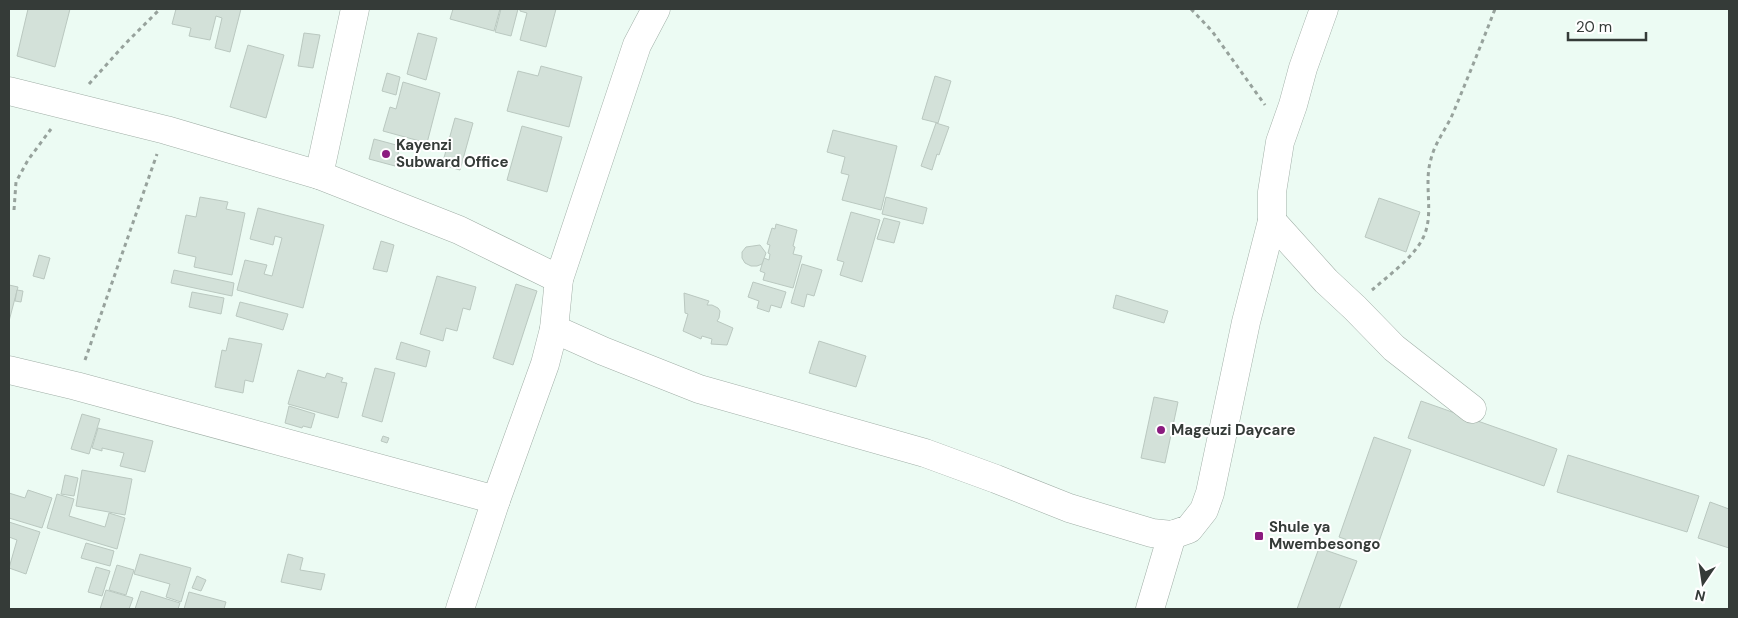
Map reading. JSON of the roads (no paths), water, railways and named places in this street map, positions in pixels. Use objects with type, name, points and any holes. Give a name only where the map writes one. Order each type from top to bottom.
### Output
[{"type":"street","points":[[319,175],[356,9]]},
{"type":"street","points":[[460,609],[496,500],[546,364],[554,328],[559,279],[637,45],[656,9]]},
{"type":"street","points":[[554,328],[603,351],[700,389],[925,453],[1069,508],[1152,533],[1172,535],[1181,532],[1193,526],[1204,510],[1210,493],[1246,322],[1272,221],[1272,192],[1280,142],[1324,9]]},
{"type":"street","points":[[9,91],[166,130],[319,175],[459,230],[559,279]]},
{"type":"street","points":[[1272,221],[1326,281],[1394,348],[1472,408]]},
{"type":"street","points":[[9,370],[76,386],[496,500]]},
{"type":"street","points":[[1150,609],[1172,535]]},
{"type":"place","name":"Kayenzi Subward Office","points":[[386,154]]},
{"type":"place","name":"Mageuzi Daycare","points":[[1161,430]]},
{"type":"place","name":"Shule ya Mwembesongo","points":[[1259,536]]}]
